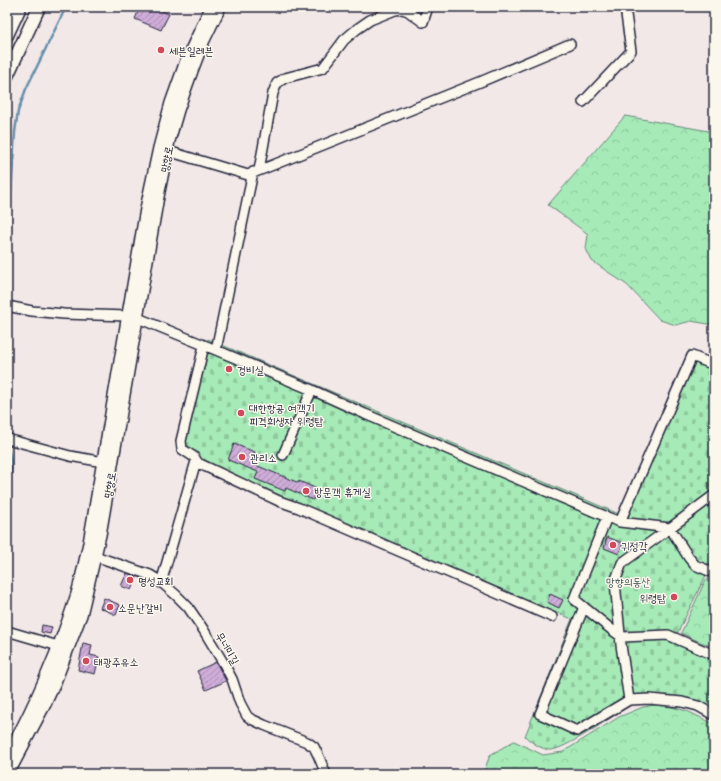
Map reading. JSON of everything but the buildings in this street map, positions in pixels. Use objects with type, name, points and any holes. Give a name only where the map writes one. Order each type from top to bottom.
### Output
[{"type":"highway","points":[[7,35],[20,7]]},
{"type":"highway","points":[[7,76],[39,7]]},
{"type":"main road","name":"망향로","points":[[7,757],[41,689],[81,615],[91,555],[100,535],[108,463],[133,317],[157,202],[163,150],[171,103],[186,61],[211,7]]},
{"type":"main road","name":"망향로","points":[[163,150],[203,42],[220,7]]},
{"type":"main road","name":"망향로","points":[[8,774],[45,704],[63,647]]},
{"type":"street","points":[[216,350],[273,93],[277,82],[285,78],[323,68],[344,40],[370,20],[395,10],[403,9],[423,22],[428,7]]},
{"type":"street","points":[[583,102],[631,51],[624,7]]},
{"type":"street","points":[[163,150],[248,175],[480,82],[570,44]]},
{"type":"street","points":[[7,306],[32,311],[64,314],[133,317],[312,390],[607,517],[620,522],[670,528]]},
{"type":"street","points":[[204,346],[181,441],[182,449],[194,457],[198,463],[279,501],[299,508],[552,617]]},
{"type":"street","points":[[620,522],[692,356],[714,365]]},
{"type":"street","points":[[283,455],[312,390]]},
{"type":"street","points":[[7,438],[70,456],[108,463]]},
{"type":"street","points":[[161,583],[196,461]]},
{"type":"street","points":[[629,700],[620,635],[615,582],[622,563],[714,495]]},
{"type":"street","points":[[607,517],[574,599],[622,637],[668,636],[714,655]]},
{"type":"street","points":[[670,528],[689,558],[695,564],[714,573]]},
{"type":"street","name":"무너미길","points":[[91,555],[150,575],[188,607],[203,629],[232,679],[240,703],[247,716],[264,725],[307,742],[314,747],[326,774]]},
{"type":"street","points":[[584,607],[540,714],[577,731],[629,700],[654,699],[682,702],[698,706],[714,715]]},
{"type":"street","points":[[7,631],[63,647]]},
{"type":"green space","points":[[625,116],[714,132],[714,325],[691,321],[676,325],[660,320],[627,285],[592,261],[586,249],[588,234],[548,205]]},
{"type":"green space","name":"망향의동산","points":[[208,339],[619,514],[689,350],[714,360],[714,578],[706,575],[677,634],[714,651],[714,720],[694,710],[679,706],[635,704],[628,706],[588,732],[556,749],[549,750],[530,741],[525,736],[572,619],[352,529],[241,480],[193,455],[183,442]]},
{"type":"green space","points":[[706,579],[714,582],[714,647],[681,633]]},
{"type":"green space","points":[[659,704],[687,711],[714,724],[714,774],[483,774],[490,755],[514,741],[543,755],[563,752],[619,717],[643,707]]},
{"type":"waterway","points":[[7,254],[15,132],[18,111],[26,89],[66,7]]},
{"type":"waterway","points":[[7,444],[11,459],[11,475],[7,485]]},
{"type":"place","name":"세븐일레븐","points":[[161,50]]},
{"type":"place","name":"경비실","points":[[229,369]]},
{"type":"place","name":"대한항공 여객기 피격희생자 위령탑","points":[[241,413]]},
{"type":"place","name":"관리소","points":[[242,457]]},
{"type":"place","name":"방문객 휴게실","points":[[306,491]]},
{"type":"place","name":"귀정각","points":[[613,545]]},
{"type":"place","name":"명성교회","points":[[130,580]]},
{"type":"place","name":"위령탑","points":[[674,597]]},
{"type":"place","name":"소문난갈비","points":[[110,607]]},
{"type":"place","name":"태광주유소","points":[[86,661]]}]
